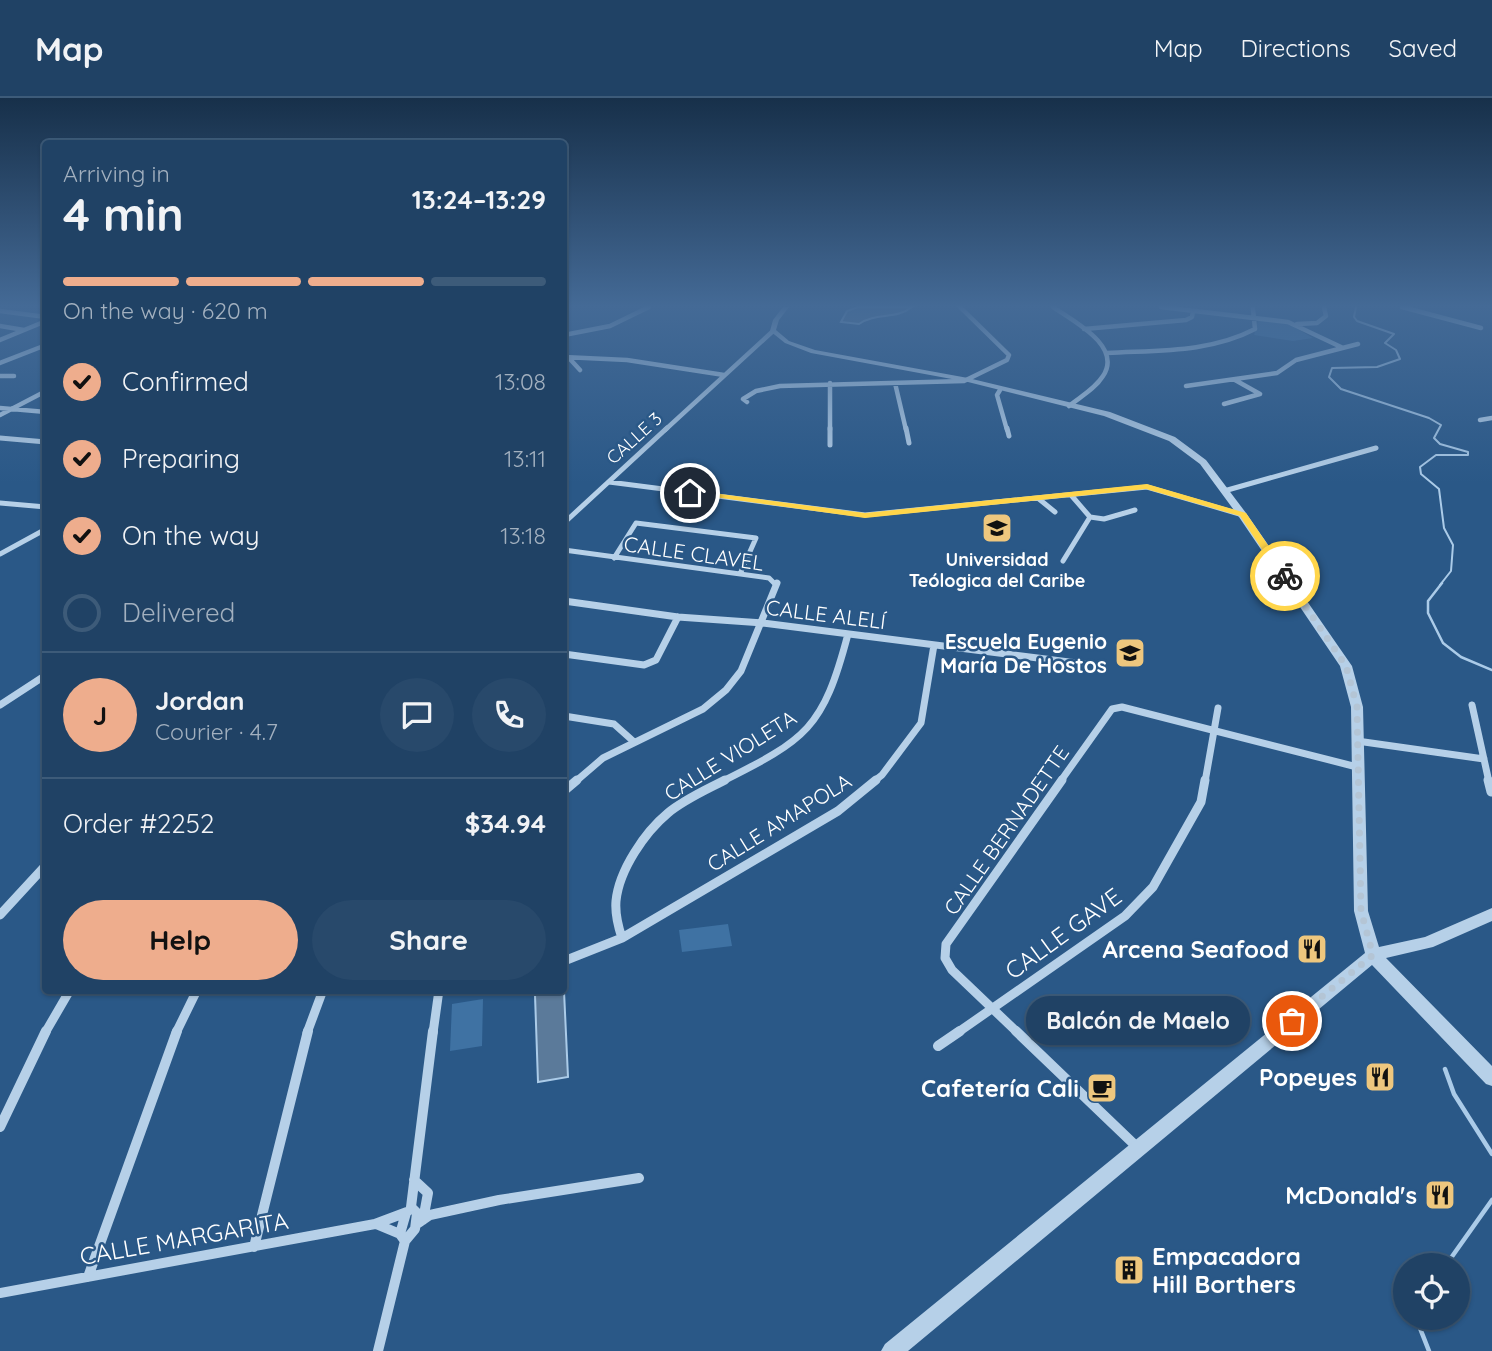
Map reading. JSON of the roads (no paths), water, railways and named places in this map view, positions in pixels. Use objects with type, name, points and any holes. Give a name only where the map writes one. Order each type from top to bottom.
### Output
[{"type":"street","points":[[575,365],[580,370]]},
{"type":"street","points":[[662,365],[724,375]]},
{"type":"street","name":"CALLE 3","points":[[567,520],[735,365]]},
{"type":"street","points":[[888,365],[968,380],[1108,415],[1172,439],[1203,462],[1243,515],[1346,666],[1357,707],[1361,911],[1373,955],[1492,1078]]},
{"type":"street","points":[[747,402],[743,399],[745,395],[760,388],[830,383],[968,380],[996,365]]},
{"type":"street","points":[[1069,406],[1104,376],[1108,365]]},
{"type":"street","points":[[1186,386],[1277,373],[1288,365]]},
{"type":"street","points":[[0,376],[13,376]]},
{"type":"street","points":[[1224,404],[1260,394],[1235,380]]},
{"type":"street","points":[[830,383],[830,445]]},
{"type":"street","points":[[895,383],[909,443]]},
{"type":"street","points":[[1000,390],[997,395],[1009,436]]},
{"type":"street","points":[[0,415],[42,393]]},
{"type":"street","points":[[0,408],[42,412]]},
{"type":"street","points":[[1480,419],[1492,418]]},
{"type":"street","points":[[0,438],[42,442]]},
{"type":"street","points":[[1224,491],[1376,449]]},
{"type":"street","points":[[609,482],[865,515],[1147,487],[1243,515]]},
{"type":"street","points":[[1071,495],[1090,517],[1104,519],[1135,510]]},
{"type":"street","points":[[1038,498],[1055,512]]},
{"type":"street","points":[[0,503],[42,507]]},
{"type":"street","points":[[1063,561],[1090,517]]},
{"type":"street","points":[[614,558],[636,523],[756,538],[740,574]]},
{"type":"street","points":[[0,554],[42,531]]},
{"type":"street","name":"CALLE CLAVEL","points":[[567,550],[769,578],[777,583],[763,623]]},
{"type":"street","name":"CALLE ALELÍ","points":[[567,601],[678,617],[763,623],[1085,664]]},
{"type":"street","points":[[567,654],[644,666],[656,660],[678,617]]},
{"type":"street","points":[[567,788],[603,758],[713,702],[741,671],[763,623]]},
{"type":"street","name":"CALLE VIOLETA","points":[[622,938],[615,919],[617,885],[641,844],[671,810],[756,764],[808,730],[832,692],[848,634]]},
{"type":"street","name":"CALLE AMAPOLA","points":[[567,960],[622,938],[838,811],[882,775],[920,723],[934,645]]},
{"type":"street","points":[[0,705],[42,678]]},
{"type":"street","points":[[1472,705],[1491,792]]},
{"type":"street","name":"CALLE BERNADETTE","points":[[1138,1148],[952,971],[945,958],[946,944],[1112,709],[1122,706],[1357,767]]},
{"type":"street","name":"CALLE GAVE","points":[[938,1046],[1125,916],[1153,887],[1201,802],[1218,708]]},
{"type":"street","points":[[567,716],[614,724],[633,741]]},
{"type":"street","points":[[1357,741],[1484,759]]},
{"type":"street","points":[[0,915],[42,869]]},
{"type":"street","points":[[892,1351],[1373,955],[1428,943],[1492,914]]},
{"type":"street","points":[[0,1127],[54,1015],[67,994]]},
{"type":"street","points":[[88,1277],[177,1030],[195,994]]},
{"type":"street","points":[[254,1247],[310,1022],[321,994]]},
{"type":"street","points":[[378,1351],[409,1210],[438,994]]},
{"type":"street","points":[[420,1222],[430,1215],[499,1200],[639,1178]]},
{"type":"street","points":[[375,1224],[403,1238],[415,1233],[428,1194],[414,1180]]},
{"type":"street","points":[[409,1210],[417,1213],[420,1222]]},
{"type":"street","name":"CALLE MARGARITA","points":[[0,1293],[375,1224],[409,1210]]},
{"type":"waterway","points":[[1381,365],[1332,368],[1329,377],[1341,389],[1429,418],[1441,425],[1434,438],[1440,444],[1468,452],[1468,455],[1436,455],[1420,467],[1421,474],[1439,489],[1444,528],[1453,545],[1451,571],[1440,585]]},
{"type":"waterway","points":[[1442,583],[1428,601],[1428,613],[1443,643],[1461,657],[1492,670]]},
{"type":"waterway","points":[[1445,1069],[1454,1094],[1492,1154]]},
{"type":"waterway","points":[[1454,1253],[1492,1200]]},
{"type":"waterway","points":[[1421,1330],[1429,1351]]},
{"type":"place","name":"Universidad Teólogica del Caribe","points":[[997,528]]},
{"type":"place","name":"Escuela Eugenio María De Hostos","points":[[1130,653]]},
{"type":"place","name":"Arcena Seafood","points":[[1312,949]]},
{"type":"place","name":"Balcón de Maelo","points":[[1292,1021]]},
{"type":"place","name":"Popeyes","points":[[1380,1077]]},
{"type":"place","name":"Cafetería Cali","points":[[1102,1088]]},
{"type":"place","name":"McDonald's","points":[[1440,1195]]},
{"type":"place","name":"Empacadora Hill Borthers","points":[[1129,1270]]}]
